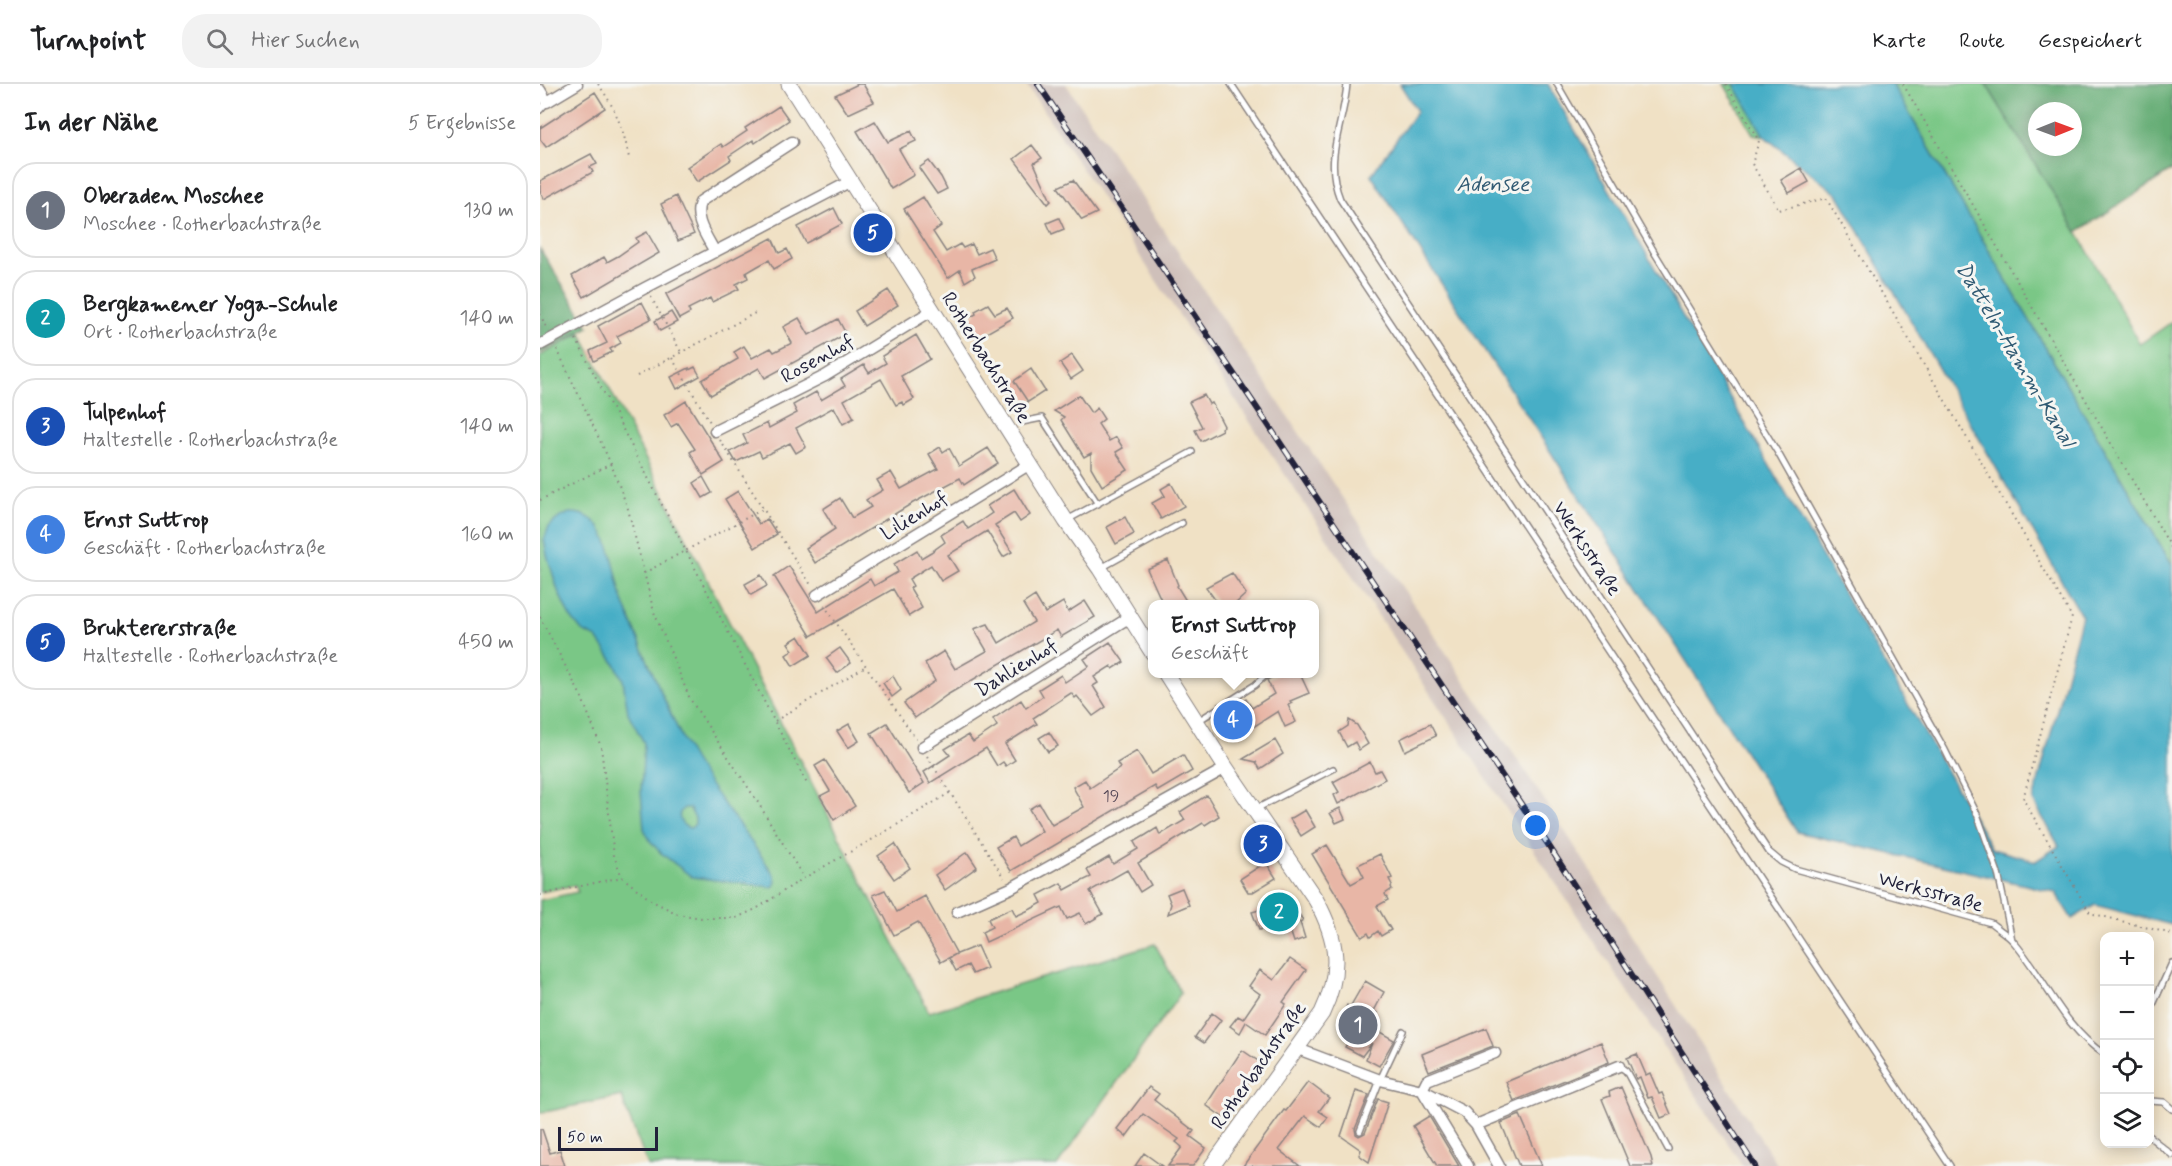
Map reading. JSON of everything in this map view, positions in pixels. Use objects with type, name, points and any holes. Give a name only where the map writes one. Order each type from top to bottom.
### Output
[{"type":"street","points":[[540,90],[544,106],[577,84]]},
{"type":"street","name":"Rotherbachstraße","points":[[789,84],[1066,521],[1100,569],[1148,646]]},
{"type":"street","points":[[715,252],[699,219],[698,206],[701,201],[792,142]]},
{"type":"street","points":[[540,345],[850,181]]},
{"type":"street","name":"Rosenhof","points":[[715,431],[825,376],[933,310]]},
{"type":"street","name":"Lilienhof","points":[[817,595],[1030,464]]},
{"type":"street","name":"Dahlienhof","points":[[922,747],[1130,617]]},
{"type":"street","name":"Rotherbachstraße","points":[[1169,678],[1327,921],[1335,951],[1334,981],[1322,1013],[1212,1166]]},
{"type":"street","points":[[957,912],[1011,888],[1226,768]]},
{"type":"street","points":[[1298,1049],[1380,1080],[1422,1090],[1464,1112],[1476,1125],[1499,1166]]},
{"type":"street","points":[[1422,1090],[1427,1080],[1495,1053]]},
{"type":"street","points":[[1476,1125],[1619,1066]]},
{"type":"street","points":[[1422,1090],[1468,1166]]},
{"type":"lane","points":[[1231,84],[1950,1166]]},
{"type":"lane","name":"Werksstraße","points":[[1347,84],[1333,161],[1333,176],[1340,199],[1769,852],[1781,862],[1795,869],[1991,923],[2012,940]]},
{"type":"lane","name":"Werksstraße","points":[[1557,84],[1656,255],[1778,453],[1945,750],[1977,814],[1998,873],[2012,940]]},
{"type":"lane","points":[[1022,422],[1042,418],[1098,504]]},
{"type":"lane","points":[[1066,521],[1192,452]]},
{"type":"lane","points":[[1100,569],[1182,523]]},
{"type":"lane","points":[[1197,722],[1255,686],[1263,678]]},
{"type":"lane","points":[[1255,810],[1333,769]]},
{"type":"lane","points":[[2012,940],[2064,1016],[2091,1045],[2100,1051]]},
{"type":"lane","points":[[2154,1002],[2172,963]]},
{"type":"lane","points":[[1360,1131],[1403,1031]]},
{"type":"lane","points":[[1619,1066],[1626,1071],[1668,1149]]},
{"type":"lane","points":[[2154,1101],[2164,1102],[2172,1109]]},
{"type":"lane","points":[[2154,1140],[2172,1155]]},
{"type":"path","points":[[598,84],[616,112],[625,133],[629,158]]},
{"type":"path","points":[[1726,84],[1758,141],[1752,164],[1779,210],[1826,198],[2072,617],[2024,799],[2090,913],[2172,934]]},
{"type":"path","points":[[1903,84],[2172,549]]},
{"type":"path","points":[[645,288],[681,352]]},
{"type":"path","points":[[637,376],[757,312]]},
{"type":"path","points":[[540,315],[611,464],[628,509],[654,612],[690,699],[804,878]]},
{"type":"path","points":[[571,329],[807,784]]},
{"type":"path","points":[[672,358],[817,595],[922,747],[1011,888]]},
{"type":"path","points":[[540,500],[611,464]]},
{"type":"path","points":[[644,573],[763,509]]},
{"type":"path","points":[[540,616],[582,698],[601,747],[614,856],[622,877],[652,901],[678,914],[702,918],[736,918],[756,909],[804,878],[951,792]]},
{"type":"path","points":[[775,722],[866,666]]},
{"type":"path","points":[[540,895],[622,877]]},
{"type":"shaded area","points":[[1026,84],[1066,84],[1563,828],[1778,1166],[1743,1166]]},
{"type":"green space","points":[[1724,84],[1734,84],[1764,136],[1753,134]]},
{"type":"green space","points":[[1892,84],[1986,84],[2028,152],[2028,156],[2030,156],[2077,232],[2140,344],[2172,322],[2172,565]]},
{"type":"green space","points":[[1986,84],[2172,84],[2172,170],[2077,232],[2030,156],[2082,156],[2082,102],[2028,102],[2028,152]]},
{"type":"green space","points":[[540,249],[589,327],[540,353]]},
{"type":"green space","points":[[581,333],[929,1012],[1155,944],[1181,993],[1057,1166],[648,1166],[622,1096],[540,1113],[540,900],[578,892],[575,885],[540,892],[540,356]]},
{"type":"water","name":"Adensee","points":[[1400,84],[1548,84],[1992,849],[2036,861],[2059,846],[2033,801],[2082,616],[1838,195],[1764,136],[1734,84],[1892,84],[2172,565],[2172,925],[2095,905],[2072,919],[2055,892],[1797,832],[1371,175],[1417,111]]},
{"type":"water","points":[[569,513],[584,515],[595,522],[604,533],[625,606],[680,734],[704,776],[775,876],[776,882],[773,887],[692,877],[661,853],[651,842],[644,829],[641,791],[644,743],[628,713],[623,680],[597,638],[582,631],[569,615],[558,591],[547,555],[544,540],[549,526]],"holes":[[[689,808],[695,818],[695,824],[691,828],[680,820],[681,811]]]},
{"type":"building","points":[[858,84],[863,84],[874,102],[848,114],[835,95]]},
{"type":"building","points":[[595,92],[605,108],[546,147],[540,139],[540,128]]},
{"type":"building","points":[[779,106],[789,120],[755,143],[753,140],[729,156],[731,160],[697,182],[687,167],[721,144],[723,147],[747,131],[745,128]]},
{"type":"building","points":[[875,121],[888,142],[911,131],[916,141],[899,149],[914,175],[891,189],[857,131]]},
{"type":"building","points":[[1032,145],[1042,158],[1034,163],[1051,201],[1048,204],[1014,159]]},
{"type":"building","points":[[591,154],[597,164],[590,167],[593,172],[544,199],[540,191],[540,181]]},
{"type":"building","points":[[929,161],[947,189],[937,194],[919,168]]},
{"type":"building","points":[[1801,168],[1809,182],[1789,193],[1781,180]]},
{"type":"building","points":[[1073,180],[1097,213],[1082,220],[1058,187]]},
{"type":"building","points":[[676,196],[694,234],[678,241],[661,204]]},
{"type":"building","points":[[923,197],[941,226],[933,232],[946,252],[960,244],[963,248],[972,244],[977,254],[990,248],[995,259],[972,269],[975,276],[965,282],[960,270],[948,278],[904,209]]},
{"type":"building","points":[[834,208],[842,224],[806,243],[798,227]]},
{"type":"building","points":[[1059,218],[1064,229],[1052,234],[1047,223]]},
{"type":"building","points":[[647,232],[659,253],[584,297],[572,276],[604,257],[607,262],[618,256],[638,242],[636,238]]},
{"type":"building","points":[[772,238],[779,253],[787,249],[792,259],[774,269],[769,260],[746,273],[748,278],[736,284],[739,289],[712,302],[710,298],[688,309],[690,313],[679,319],[666,294]]},
{"type":"building","points":[[888,290],[898,305],[864,326],[855,311]]},
{"type":"building","points":[[642,302],[651,319],[617,336],[621,343],[610,349],[612,352],[594,361],[590,351],[607,343],[598,326]]},
{"type":"building","points":[[988,304],[995,314],[1007,308],[1013,318],[976,339],[966,319]]},
{"type":"building","points":[[671,312],[677,322],[660,331],[655,321]]},
{"type":"building","points":[[799,318],[809,335],[838,319],[846,334],[765,378],[759,368],[711,395],[702,380],[738,359],[734,352],[744,346],[752,358],[771,348],[774,352],[792,343],[783,327]]},
{"type":"building","points":[[916,335],[930,359],[901,376],[914,399],[904,405],[902,402],[896,405],[881,379],[844,400],[854,418],[843,424],[834,407],[796,428],[806,447],[796,453],[790,443],[762,457],[759,451],[736,462],[730,452],[747,443],[743,435],[767,423],[769,428],[797,413],[793,405],[816,392],[821,400],[845,386],[841,379],[864,365],[869,373],[886,363],[882,356]]},
{"type":"building","points":[[1072,355],[1083,371],[1071,379],[1060,363]]},
{"type":"building","points":[[695,367],[700,376],[677,389],[671,377]]},
{"type":"building","points":[[1031,369],[1045,391],[1028,402],[1014,381]]},
{"type":"building","points":[[1079,395],[1091,413],[1097,408],[1104,419],[1098,424],[1109,441],[1116,437],[1123,448],[1116,452],[1128,470],[1102,486],[1091,467],[1091,453],[1084,457],[1061,420],[1064,417],[1054,411]]},
{"type":"building","points":[[1204,395],[1209,404],[1212,403],[1224,426],[1222,430],[1201,441],[1195,430],[1202,427],[1189,402]]},
{"type":"building","points":[[686,401],[724,462],[703,475],[690,452],[695,449],[678,423],[671,427],[664,415]]},
{"type":"building","points":[[940,447],[943,452],[949,448],[959,466],[988,448],[998,463],[964,485],[960,478],[911,504],[815,563],[806,548],[835,529],[823,509],[840,498],[852,518],[871,507],[866,500],[883,490],[877,480],[891,472],[901,489],[938,469],[929,454]]},
{"type":"building","points":[[703,477],[712,493],[703,498],[694,483]]},
{"type":"building","points":[[1171,483],[1184,506],[1161,519],[1152,503],[1165,496],[1161,489]]},
{"type":"building","points":[[1014,489],[1030,515],[1020,522],[1014,513],[995,525],[1012,552],[1003,557],[987,531],[948,555],[958,571],[941,581],[931,565],[909,579],[913,586],[910,588],[922,608],[909,616],[893,589],[811,636],[774,576],[789,566],[818,612],[870,579],[874,586],[898,572],[894,564],[917,550],[921,558],[931,552],[945,542],[941,535],[963,521],[968,529],[992,513],[987,506]]},
{"type":"building","points":[[738,491],[759,524],[767,519],[777,534],[755,548],[725,499]]},
{"type":"building","points":[[1125,517],[1134,534],[1116,544],[1107,527]]},
{"type":"building","points":[[1168,560],[1177,586],[1186,600],[1161,600],[1147,569]]},
{"type":"building","points":[[1232,573],[1246,594],[1239,600],[1215,600],[1206,587]]},
{"type":"building","points":[[761,575],[767,586],[751,595],[745,584]]},
{"type":"building","points":[[1035,596],[1045,613],[1063,602],[1068,612],[1085,601],[1095,617],[1061,637],[1057,630],[947,695],[915,718],[904,703],[935,681],[925,663],[944,651],[955,669],[987,651],[974,629],[988,624],[999,643],[1034,622],[1023,604]]},
{"type":"building","points":[[799,636],[811,655],[793,666],[786,655],[793,650],[788,643]]},
{"type":"building","points":[[1110,642],[1124,662],[1113,669],[1111,666],[1094,677],[1098,683],[1093,686],[1106,707],[1093,716],[1077,696],[1075,698],[1071,693],[1033,718],[1037,724],[1005,744],[1015,760],[1006,766],[1003,762],[997,766],[986,748],[930,783],[924,772],[950,755],[945,749],[968,735],[973,742],[997,726],[993,719],[1021,700],[1026,708],[1043,696],[1039,689],[1061,675],[1065,682],[1089,666],[1084,659]]},
{"type":"building","points":[[840,648],[851,663],[837,673],[826,658]]},
{"type":"building","points":[[893,676],[901,690],[892,697],[883,683]]},
{"type":"building","points":[[1302,678],[1309,693],[1290,701],[1292,703],[1288,705],[1296,722],[1285,727],[1278,711],[1239,736],[1224,712],[1246,699],[1252,708],[1274,694],[1267,680]]},
{"type":"building","points":[[1349,720],[1357,725],[1368,744],[1359,750],[1355,742],[1347,747],[1339,732],[1348,726]]},
{"type":"building","points":[[887,723],[924,783],[909,793],[871,733]]},
{"type":"building","points":[[849,724],[859,741],[848,748],[837,731]]},
{"type":"building","points":[[1430,724],[1436,736],[1405,751],[1400,739]]},
{"type":"building","points":[[1049,732],[1058,746],[1048,752],[1039,738]]},
{"type":"building","points":[[1275,740],[1283,754],[1260,769],[1256,762],[1243,759]]},
{"type":"building","points":[[1137,751],[1151,774],[1183,755],[1192,771],[1158,791],[1155,786],[1011,871],[996,847],[1013,837],[1018,846],[1042,831],[1029,809],[1039,803],[1052,825],[1084,807],[1073,787],[1085,780],[1090,788],[1120,768],[1117,763]]},
{"type":"building","points":[[825,760],[855,806],[834,820],[820,796],[830,791],[815,766]]},
{"type":"building","points":[[1370,762],[1375,772],[1380,770],[1385,779],[1338,804],[1334,795],[1339,792],[1333,782]]},
{"type":"building","points":[[1207,795],[1219,816],[1205,825],[1203,823],[1138,863],[1151,885],[1140,892],[1127,870],[1090,891],[1103,914],[1086,924],[1080,913],[1067,919],[1061,907],[986,942],[982,932],[992,927],[988,919],[1012,908],[1016,916],[1042,903],[1038,895],[1061,883],[1065,890],[1091,877],[1087,870],[1109,857],[1113,864],[1138,849],[1134,842],[1157,828],[1160,835],[1185,820],[1180,812]]},
{"type":"building","points":[[1340,808],[1345,819],[1336,823],[1330,813]]},
{"type":"building","points":[[1305,810],[1315,827],[1301,836],[1290,819]]},
{"type":"building","points":[[895,844],[910,868],[894,879],[878,856]]},
{"type":"building","points":[[1327,845],[1351,884],[1364,877],[1358,865],[1380,854],[1392,878],[1389,879],[1392,889],[1385,894],[1388,900],[1377,906],[1391,930],[1381,936],[1378,931],[1370,937],[1368,933],[1362,937],[1312,854]]},
{"type":"building","points":[[967,852],[977,867],[945,890],[935,875]]},
{"type":"building","points":[[1266,862],[1276,878],[1253,892],[1248,892],[1240,879]]},
{"type":"building","points":[[1182,888],[1189,905],[1168,914],[1171,904],[1167,894]]},
{"type":"building","points":[[885,890],[897,912],[925,896],[957,954],[977,946],[987,968],[973,974],[968,965],[956,971],[949,958],[956,954],[941,962],[918,922],[894,935],[873,895]]},
{"type":"building","points":[[1285,893],[1303,920],[1300,922],[1305,938],[1294,942],[1285,922],[1259,930],[1252,912],[1277,905],[1272,897]]},
{"type":"building","points":[[1290,959],[1306,970],[1283,1002],[1286,1004],[1265,1035],[1246,1022],[1240,1033],[1230,1026],[1238,1016],[1243,1019],[1260,994],[1249,986],[1260,970],[1274,980]]},
{"type":"building","points":[[1365,981],[1384,992],[1374,1011],[1378,1013],[1371,1027],[1394,1040],[1379,1066],[1366,1059],[1372,1043],[1362,1056],[1345,1047],[1356,1028],[1340,1019],[1347,1005],[1350,1007]]},
{"type":"building","points":[[1212,1013],[1221,1020],[1204,1043],[1195,1037]]},
{"type":"building","points":[[1486,1028],[1493,1046],[1429,1071],[1422,1054]]},
{"type":"building","points":[[1601,1042],[1609,1062],[1514,1101],[1506,1082]]},
{"type":"building","points":[[1242,1050],[1261,1063],[1224,1118],[1206,1105]]},
{"type":"building","points":[[1637,1054],[1646,1075],[1650,1073],[1659,1094],[1662,1093],[1671,1114],[1661,1118],[1652,1097],[1648,1098],[1640,1077],[1636,1079],[1627,1058]]},
{"type":"building","points":[[1308,1082],[1329,1098],[1319,1111],[1328,1117],[1321,1127],[1305,1116],[1279,1150],[1300,1166],[1243,1166],[1284,1110],[1286,1111]]},
{"type":"building","points":[[1149,1087],[1159,1094],[1154,1100],[1194,1131],[1190,1136],[1206,1148],[1193,1166],[1168,1166],[1182,1147],[1176,1142],[1179,1139],[1143,1114],[1126,1137],[1117,1129]]},
{"type":"building","points":[[1621,1087],[1653,1166],[1630,1166],[1602,1099],[1610,1096],[1609,1092]]},
{"type":"building","points":[[1356,1091],[1369,1095],[1355,1129],[1359,1136],[1365,1133],[1378,1099],[1388,1102],[1369,1162],[1359,1155],[1361,1150],[1341,1136]]},
{"type":"building","points":[[1520,1115],[1542,1166],[1519,1166],[1501,1123]]},
{"type":"building","points":[[1429,1116],[1459,1166],[1437,1166],[1429,1153],[1413,1126]]},
{"type":"building","points":[[540,1129],[542,1129],[550,1153],[560,1150],[565,1166],[540,1166]]},
{"type":"building","points":[[1144,1153],[1162,1166],[1135,1166]]},
{"type":"railway","points":[[1038,84],[1547,843],[1755,1166]]},
{"type":"place","name":"Bruktererstraße","points":[[873,233]]},
{"type":"place","name":"Ernst Suttrop","points":[[1233,720]]},
{"type":"place","name":"Tulpenhof","points":[[1263,844]]},
{"type":"place","name":"Bergkamener Yoga-Schule","points":[[1279,912]]},
{"type":"place","name":"Oberaden Moschee","points":[[1358,1025]]},
{"type":"water label","name":"Datteln-Hamm-Kanal","points":[[2016,354]]}]
